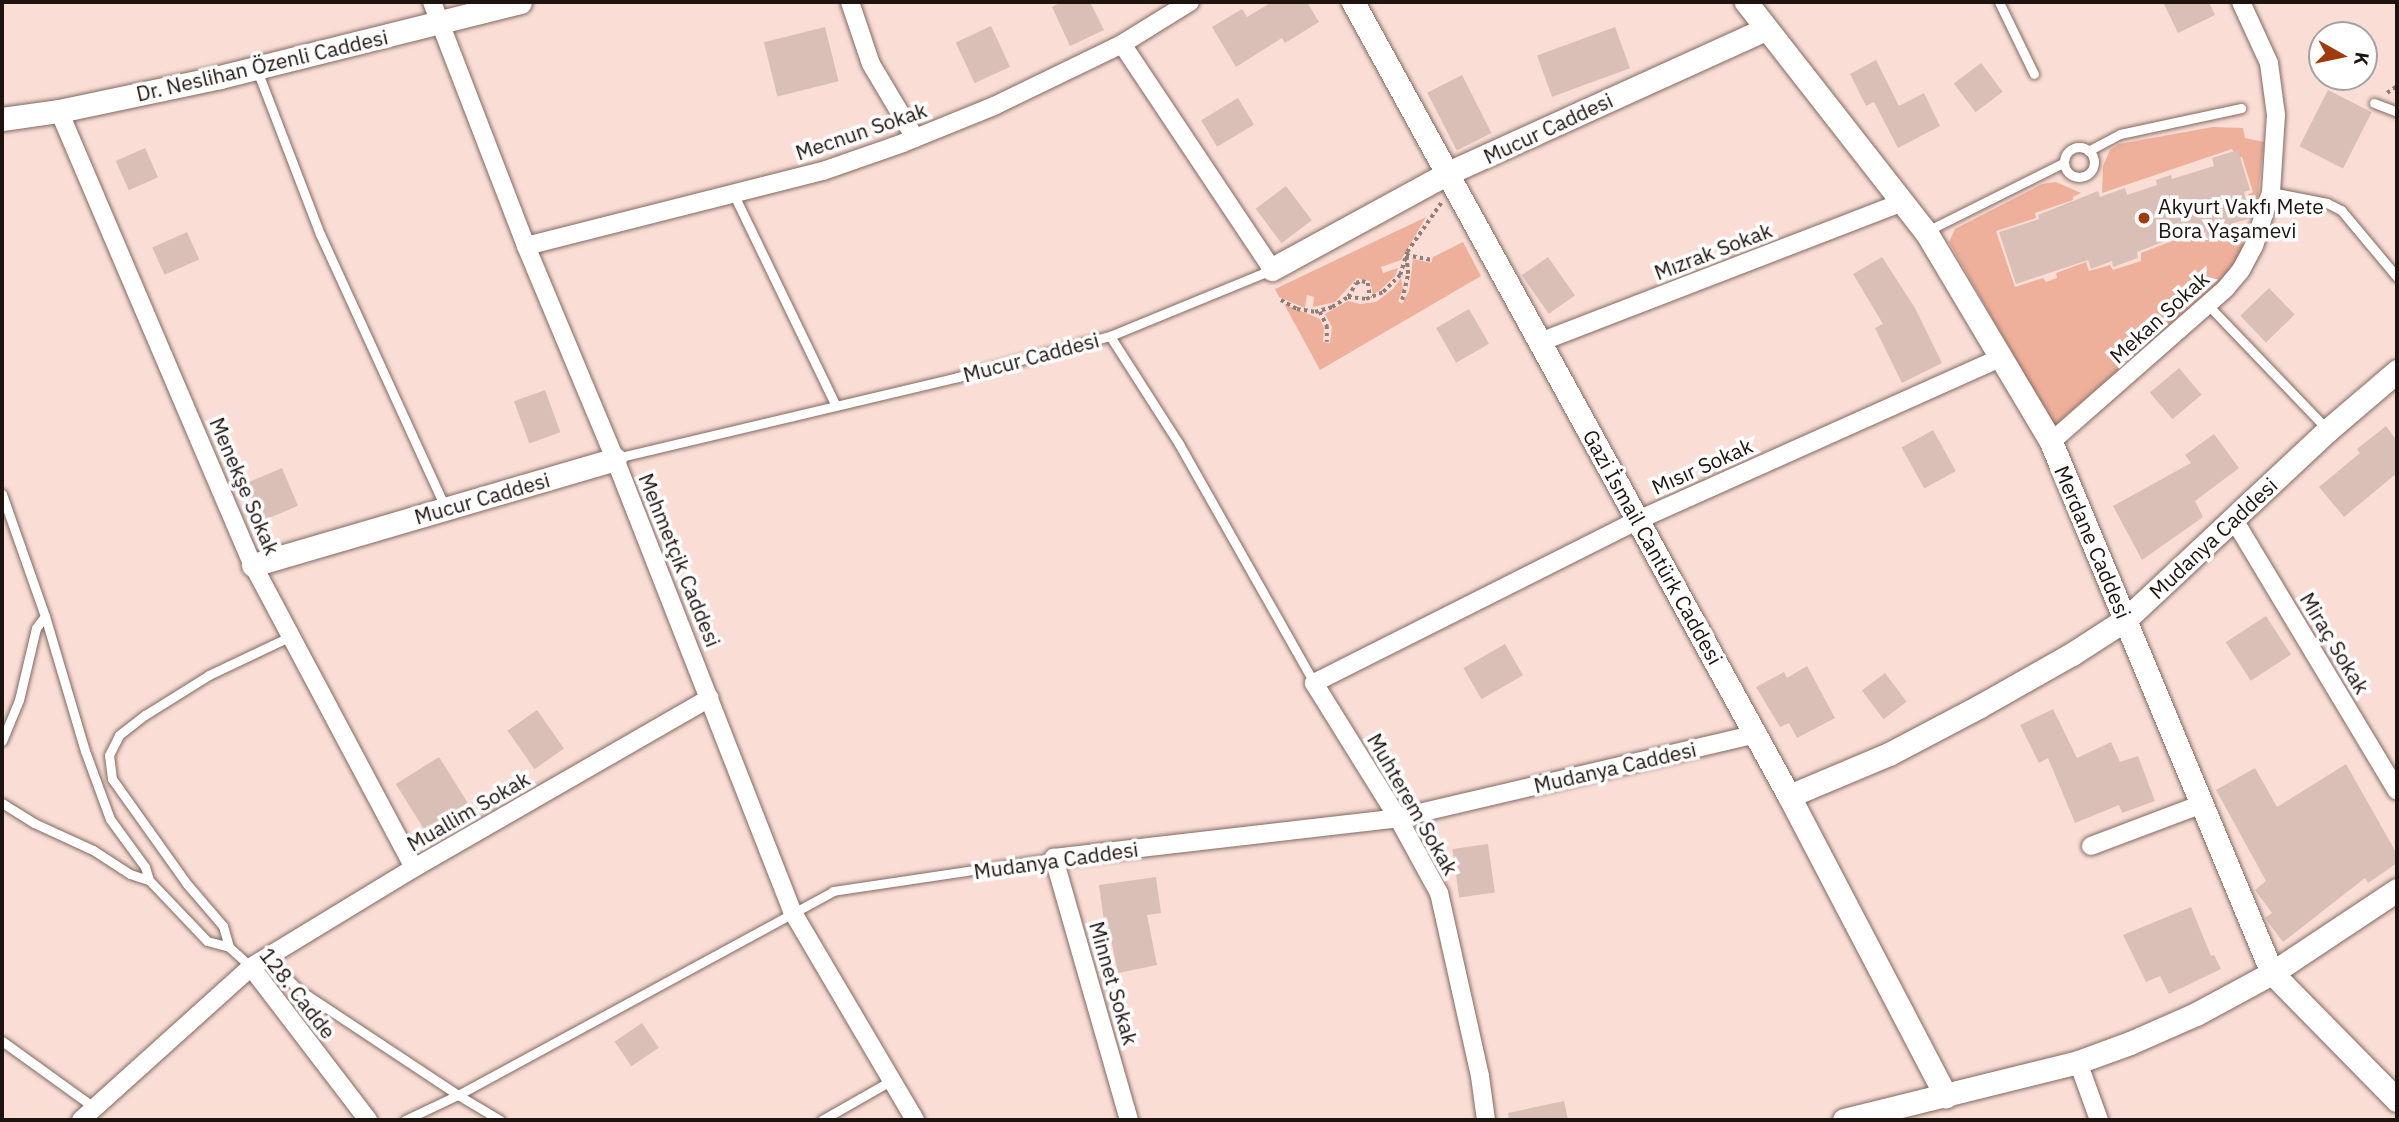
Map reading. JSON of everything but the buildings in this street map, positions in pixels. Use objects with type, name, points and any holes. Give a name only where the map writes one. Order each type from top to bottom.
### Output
[{"type":"street","name":"Dr. Neslihan Özenli Caddesi","points":[[2,120],[60,111],[256,68],[435,12],[520,2]]},
{"type":"street","points":[[850,2],[871,64],[915,138]]},
{"type":"street","name":"Mecnun Sokak","points":[[526,246],[823,171],[915,138],[994,106],[1122,44],[1189,2]]},
{"type":"street","name":"Gazi İsmail Cantürk Caddesi","points":[[1353,2],[1755,734],[1946,1096]]},
{"type":"street","name":"Merdane Caddesi","points":[[1746,2],[1926,232],[2051,442],[2272,973],[2397,1100]]},
{"type":"street","name":"Mekan Sokak","points":[[2051,442],[2208,305],[2241,270],[2254,246],[2271,192],[2274,87],[2269,63],[2241,2]]},
{"type":"street","name":"Mehmetçik Caddesi","points":[[435,12],[526,246],[615,459],[710,698],[792,911],[915,1120]]},
{"type":"street","name":"Mucur Caddesi","points":[[1272,270],[1451,179],[1765,29]]},
{"type":"street","points":[[1122,44],[1272,270]]},
{"type":"street","name":"Menekşe Sokak","points":[[60,111],[253,565],[414,868]]},
{"type":"street","name":"Mızrak Sokak","points":[[1540,342],[1902,202]]},
{"type":"street","name":"Mısır Sokak","points":[[1314,683],[1638,520],[2001,358]]},
{"type":"street","name":"Mudanya Caddesi","points":[[1788,796],[1889,754],[2072,654],[2126,619],[2328,430],[2394,380]]},
{"type":"street","name":"Mucur Caddesi","points":[[253,565],[615,459]]},
{"type":"street","name":"Miraç Sokak","points":[[2233,518],[2397,791]]},
{"type":"street","name":"Muhterem Sokak","points":[[1314,683],[1398,818],[1442,903],[1480,1076],[1486,1120]]},
{"type":"street","name":"Muallim Sokak","points":[[94,1116],[251,967],[414,868],[710,698]]},
{"type":"street","name":"Mudanya Caddesi","points":[[1054,858],[1398,818],[1755,734]]},
{"type":"street","points":[[2091,846],[2202,804]]},
{"type":"street","name":"Minnet Sokak","points":[[1054,858],[1129,1120]]},
{"type":"street","points":[[1845,1120],[2078,1062],[2196,1014],[2272,973],[2397,890]]},
{"type":"street","name":"128. Cadde","points":[[251,967],[368,1120]]},
{"type":"street","points":[[2078,1062],[2099,1120]]},
{"type":"lane","points":[[1998,2],[2034,74]]},
{"type":"lane","points":[[256,68],[320,234],[446,508]]},
{"type":"lane","points":[[2374,103],[2397,112]]},
{"type":"lane","points":[[1926,232],[2063,163],[2066,154],[2074,148],[2088,150],[2120,134],[2241,108]]},
{"type":"lane","points":[[2063,163],[2070,175],[2084,176],[2093,165],[2088,150]]},
{"type":"lane","points":[[2271,192],[2327,202],[2341,210],[2397,277]]},
{"type":"lane","points":[[734,195],[836,406]]},
{"type":"lane","name":"Mucur Caddesi","points":[[615,459],[1110,336],[1272,270]]},
{"type":"lane","points":[[2208,305],[2328,430]]},
{"type":"lane","points":[[1110,336],[1179,444],[1314,683]]},
{"type":"lane","points":[[2,494],[45,616],[85,751],[110,819],[145,867],[149,880]]},
{"type":"lane","points":[[2,741],[19,700],[36,628],[45,616]]},
{"type":"lane","points":[[229,947],[223,926],[187,884],[112,779],[109,755],[119,735],[145,715],[209,675],[291,636]]},
{"type":"lane","name":"128. Cadde","points":[[2,803],[34,823],[93,850],[130,874],[149,880],[207,941],[229,947],[251,967]]},
{"type":"lane","name":"Mudanya Caddesi","points":[[405,1120],[458,1096],[792,911],[833,891],[1054,858]]},
{"type":"lane","points":[[267,957],[298,989],[458,1096],[500,1120]]},
{"type":"lane","points":[[2,1041],[94,1116]]},
{"type":"lane","points":[[822,1120],[892,1080]]},
{"type":"path","points":[[1281,300],[1297,309],[1320,312],[1348,297],[1370,298],[1384,292],[1397,279],[1406,255],[1451,179]]},
{"type":"path","points":[[1406,255],[1431,260]]},
{"type":"path","points":[[1402,300],[1409,274],[1406,255]]},
{"type":"path","points":[[1348,297],[1356,283],[1362,281],[1368,283],[1370,298]]},
{"type":"path","points":[[1320,312],[1327,326],[1327,342]]},
{"type":"shaded area","points":[[2213,127],[2243,128],[2245,138],[2264,142],[2255,221],[2247,195],[2253,192],[2242,157],[2236,158],[2232,149],[2102,193],[2103,166],[2110,150],[2119,144]]},
{"type":"shaded area","points":[[2056,182],[2081,193],[2073,197],[2073,200],[2035,213],[2036,218],[1996,231],[2015,287],[2043,278],[2046,282],[2057,278],[2056,273],[2086,262],[2089,271],[2110,265],[2113,270],[2141,261],[2141,253],[2185,236],[2188,241],[2203,235],[2205,240],[2225,233],[2246,246],[2226,276],[2054,426],[1949,242],[1955,229],[2042,184]]},
{"type":"shaded area","points":[[1426,217],[1401,260],[1381,267],[1383,273],[1398,268],[1395,276],[1379,291],[1373,294],[1370,281],[1357,278],[1335,302],[1313,307],[1314,297],[1307,295],[1305,308],[1279,297],[1275,289]]},
{"type":"shaded area","points":[[1463,242],[1481,276],[1320,370],[1284,304],[1320,319],[1324,328],[1323,342],[1330,343],[1332,327],[1325,314],[1348,301],[1360,304],[1376,302],[1393,289],[1401,278],[1403,289],[1398,301],[1402,304],[1409,291],[1413,259],[1431,263],[1433,257]]},
{"type":"place","name":"Akyurt Vakfı Mete Bora Yaşamevi","points":[[2144,218]]}]
